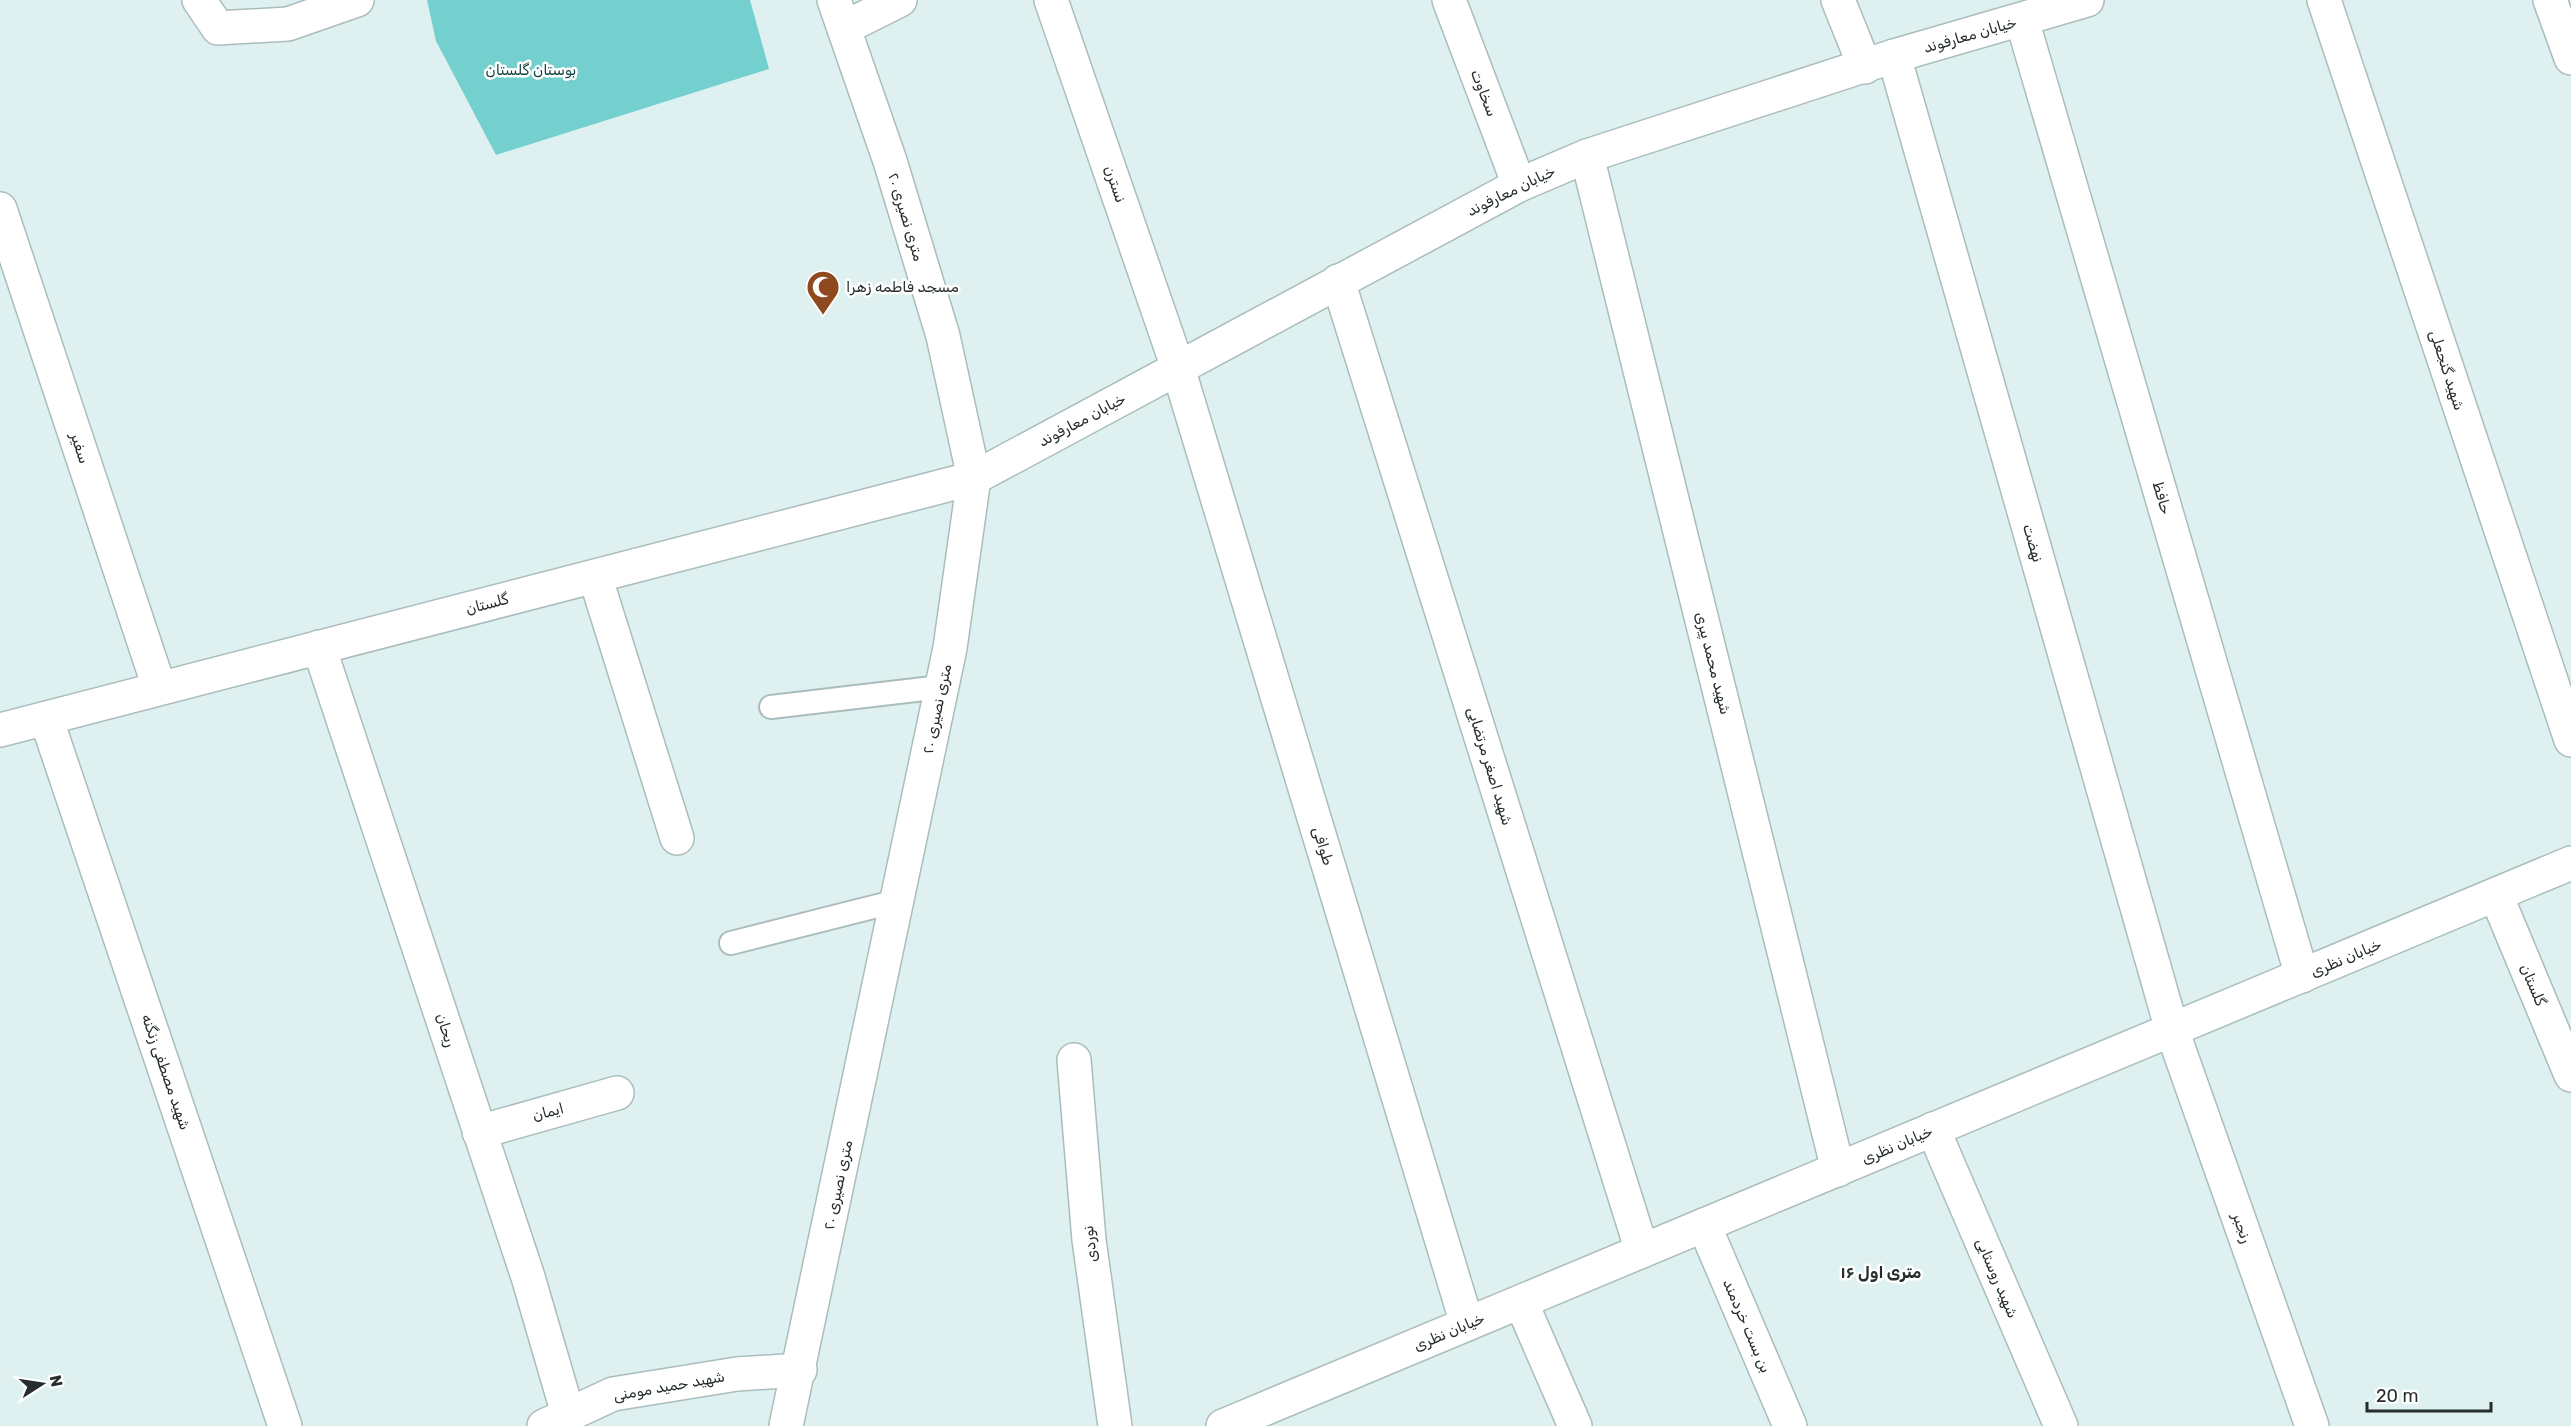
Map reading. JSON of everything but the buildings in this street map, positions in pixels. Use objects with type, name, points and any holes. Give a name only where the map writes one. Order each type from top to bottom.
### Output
[{"type":"street","points":[[198,0],[218,28],[288,24],[357,0]]},
{"type":"street","points":[[839,14],[900,0]]},
{"type":"street","name":"نسترن","points":[[1051,0],[1178,369]]},
{"type":"street","name":"سخاوت","points":[[1449,0],[1519,185]]},
{"type":"street","name":"نهضت","points":[[1838,0],[1880,61],[2172,1030]]},
{"type":"street","name":"خیابان معارفوند","points":[[974,478],[1519,185],[1587,156],[1880,61],[2088,0]]},
{"type":"street","name":"شهید گنجعلی","points":[[2324,0],[2571,740]]},
{"type":"street","points":[[2550,0],[2571,58]]},
{"type":"street","name":"۲۰ متری نصیری","points":[[786,1426],[800,1370],[950,648],[974,478],[942,336],[890,161],[839,14]]},
{"type":"street","name":"حافظ","points":[[2022,20],[2302,976]]},
{"type":"street","name":"شهید محمد پیری","points":[[1587,156],[1838,1170]]},
{"type":"street","name":"سفیر","points":[[0,209],[159,687]]},
{"type":"street","name":"شهید اصغر مرتضایی","points":[[1338,281],[1642,1251]]},
{"type":"street","name":"طوافی","points":[[1178,369],[1467,1324]]},
{"type":"street","name":"گلستان","points":[[0,730],[159,687],[974,478]]},
{"type":"street","points":[[595,576],[677,838]]},
{"type":"street","name":"ریحان","points":[[319,647],[528,1277],[556,1420]]},
{"type":"street","name":"شهید مصطفی زنگنه","points":[[46,718],[285,1426]]},
{"type":"street","name":"خیابان نظری","points":[[1236,1424],[1467,1324],[2571,863]]},
{"type":"street","name":"گلستان","points":[[2496,895],[2571,1075]]},
{"type":"street","name":"رنجبر","points":[[2172,1030],[2312,1426]]},
{"type":"street","name":"نوردی","points":[[1074,1060],[1089,1240],[1115,1426]]},
{"type":"street","name":"ایمان","points":[[479,1131],[617,1094]]},
{"type":"street","name":"شهید روستایی","points":[[1933,1130],[2061,1426]]},
{"type":"street","name":"بن بست خردمند","points":[[1704,1225],[1790,1426]]},
{"type":"street","points":[[1521,1302],[1575,1426]]},
{"type":"street","name":"شهید حمید مومنی","points":[[556,1420],[614,1394],[736,1374],[800,1370]]},
{"type":"lane","points":[[771,707],[941,687]]},
{"type":"lane","points":[[731,943],[897,901]]},
{"type":"green space","name":"بوستان گلستان","points":[[427,0],[750,0],[769,69],[496,155],[436,41]]},
{"type":"place","name":"مسجد فاطمه زهرا","points":[[823,316]]},
{"type":"district","name":"۱۶ متری اول","points":[[1881,1272]]}]
